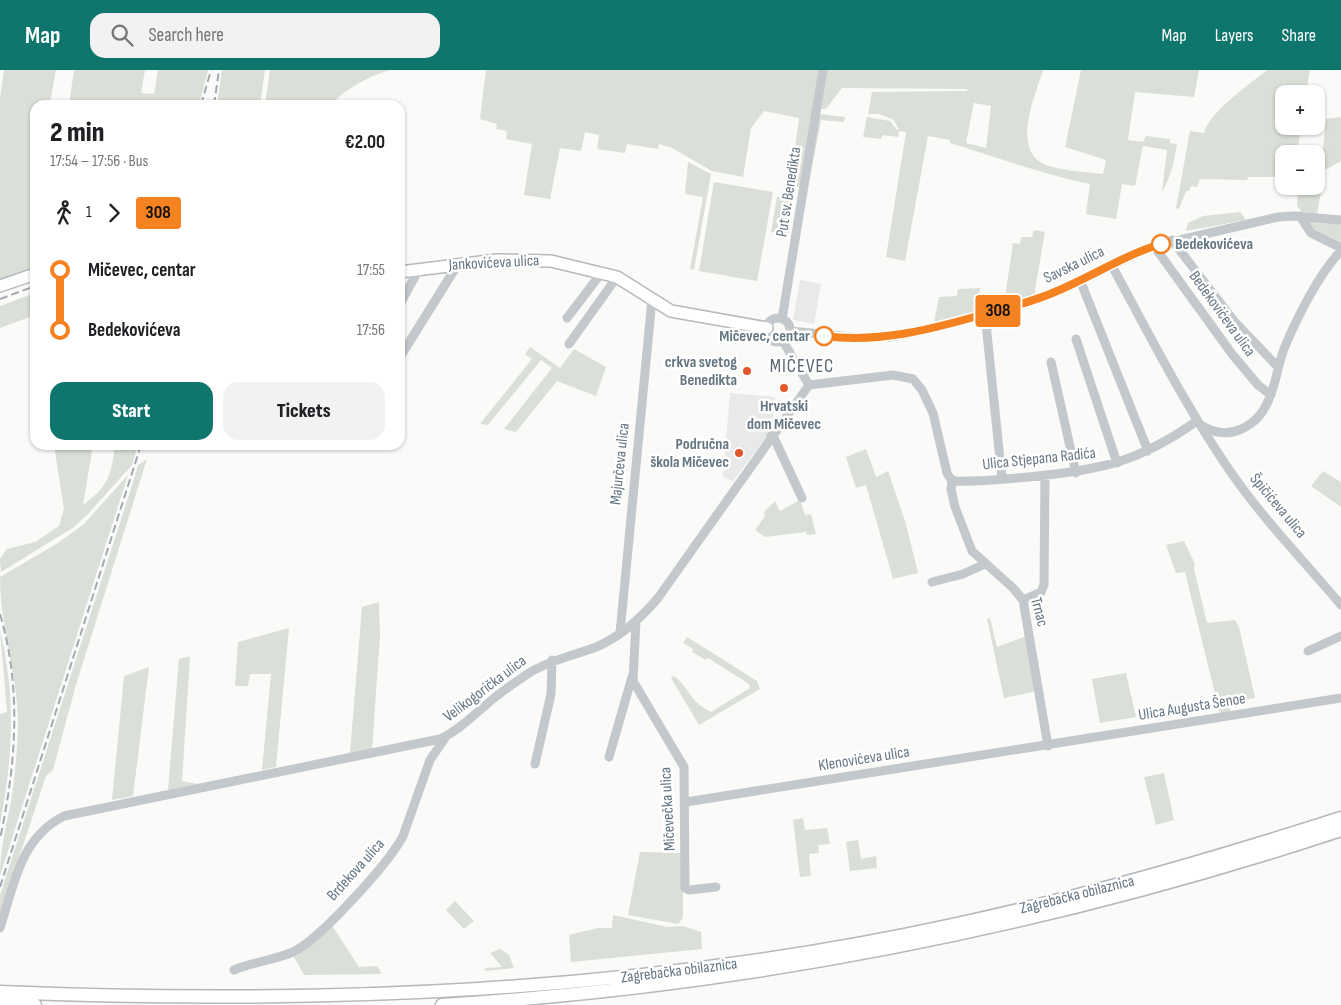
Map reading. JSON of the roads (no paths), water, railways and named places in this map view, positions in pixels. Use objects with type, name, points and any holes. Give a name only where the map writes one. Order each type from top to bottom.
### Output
[{"type":"highway","name":"Zagrebačka obilaznica","points":[[0,992],[148,999],[315,1000],[478,992],[650,976],[822,950],[953,925],[1082,894],[1219,857],[1341,818]]},
{"type":"highway","name":"Zagrebačka obilaznica","points":[[442,1005],[652,986],[739,975],[869,953],[1057,912],[1241,863],[1341,830]]},
{"type":"highway","points":[[0,1003],[35,1005]]},
{"type":"main road","name":"Jankovićeva ulica","points":[[405,271],[497,260],[540,259],[617,277],[671,310],[683,314],[767,328]]},
{"type":"main road","points":[[0,286],[30,276]]},
{"type":"street","name":"Put sv. Benedikta","points":[[782,319],[823,70]]},
{"type":"street","points":[[1197,421],[1218,432],[1238,432],[1257,418],[1271,395],[1278,367],[1296,322],[1329,266],[1341,250],[1312,233],[1304,226],[1300,216]]},
{"type":"street","name":"Savska ulica","points":[[790,331],[845,338],[891,337],[918,332],[1043,297],[1111,264],[1172,240],[1257,221],[1300,216],[1341,220]]},
{"type":"street","points":[[1172,240],[1234,321],[1278,367]]},
{"type":"street","name":"Bedekovićeva ulica","points":[[1154,246],[1232,354],[1258,385],[1271,395]]},
{"type":"street","points":[[405,350],[458,264]]},
{"type":"street","name":"Špičićeva ulica","points":[[1111,264],[1197,421],[1244,490],[1341,606]]},
{"type":"street","points":[[405,295],[419,269]]},
{"type":"street","points":[[567,318],[602,272]]},
{"type":"street","points":[[569,344],[617,277]]},
{"type":"street","points":[[1080,280],[1148,451]]},
{"type":"street","name":"Majurčeva ulica","points":[[620,633],[652,299]]},
{"type":"street","points":[[985,314],[1002,479]]},
{"type":"street","points":[[782,319],[789,325],[790,331],[783,341],[772,341],[767,334],[767,328],[773,320],[782,319]]},
{"type":"street","points":[[1076,339],[1117,464]]},
{"type":"street","points":[[783,341],[809,385],[894,375],[912,379],[922,390],[930,404],[943,461],[948,476],[952,480]]},
{"type":"street","points":[[1051,362],[1076,472]]},
{"type":"street","name":"Velikogorička ulica","points":[[0,928],[24,856],[40,832],[64,816],[415,746],[446,737],[518,680],[552,660],[598,646],[620,633],[636,621],[658,598],[771,436],[809,385]]},
{"type":"street","name":"Ulica Stjepana Radića","points":[[952,480],[1002,479],[1076,472],[1117,464],[1148,451],[1197,421]]},
{"type":"street","points":[[771,436],[775,440],[802,498]]},
{"type":"street","points":[[1023,600],[1041,592],[1044,585],[1045,475]]},
{"type":"street","name":"Trnac","points":[[952,480],[951,489],[965,536],[972,551],[1008,583],[1023,600],[1048,746]]},
{"type":"street","points":[[932,582],[963,574],[985,564]]},
{"type":"street","points":[[609,757],[632,677],[636,621]]},
{"type":"street","points":[[1308,652],[1341,636]]},
{"type":"street","points":[[535,764],[551,694],[552,660]]},
{"type":"street","name":"Mičevečka ulica","points":[[632,677],[682,761],[686,802],[685,888],[689,890],[716,887]]},
{"type":"street","name":"Ulica Augusta Šenoe","points":[[1048,746],[1341,698]]},
{"type":"street","name":"Brdekova ulica","points":[[234,970],[286,955],[303,946],[316,936],[377,871],[403,836],[430,760],[446,737]]},
{"type":"street","name":"Klenovićeva ulica","points":[[686,802],[1048,746]]},
{"type":"railway","points":[[202,100],[211,70]]},
{"type":"railway","points":[[215,100],[219,70]]},
{"type":"railway","points":[[0,299],[30,288]]},
{"type":"railway","points":[[0,887],[139,450]]},
{"type":"railway","points":[[0,614],[12,670],[14,698],[13,755],[0,839]]},
{"type":"place","name":"Bedekovićeva","points":[[1161,244]]},
{"type":"place","name":"Mičevec, centar","points":[[824,336]]},
{"type":"place","name":"crkva svetog Benedikta","points":[[747,371]]},
{"type":"place","name":"Hrvatski dom Mičevec","points":[[784,388]]},
{"type":"place","name":"Područna škola Mičevec","points":[[739,453]]},
{"type":"district","name":"MIČEVEC","points":[[802,366]]}]
